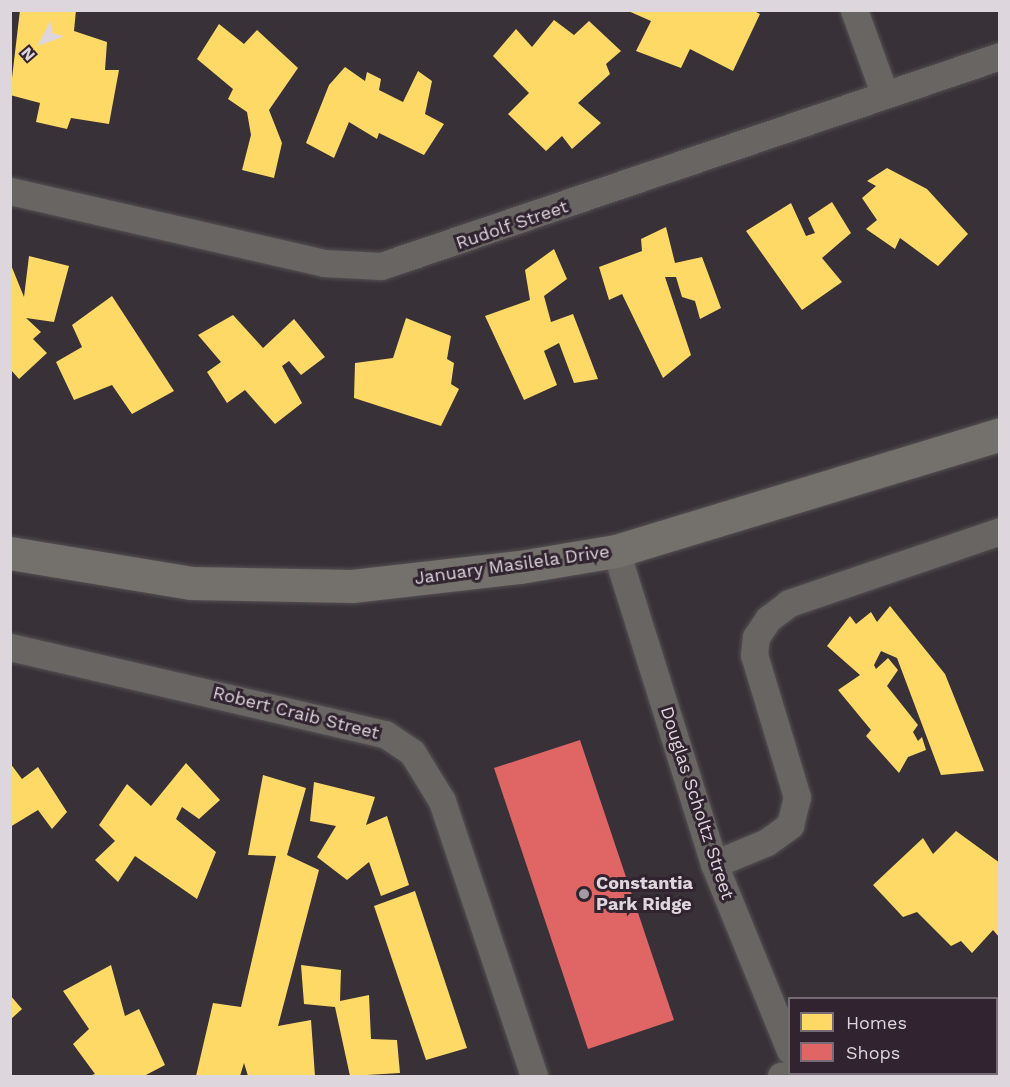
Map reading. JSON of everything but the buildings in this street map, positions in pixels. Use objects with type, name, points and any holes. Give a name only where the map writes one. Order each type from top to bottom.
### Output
[{"type":"main road","name":"January Masilela Drive","points":[[10,553],[191,583],[352,586],[616,551],[999,434]]},
{"type":"street","points":[[854,10],[885,95]]},
{"type":"street","name":"Rudolf Street","points":[[10,191],[324,263],[381,266],[999,56]]},
{"type":"street","points":[[714,864],[767,842],[790,825],[797,796],[754,655],[756,637],[768,619],[789,603],[999,531]]},
{"type":"street","name":"Douglas Scholtz Street","points":[[616,551],[714,864],[788,1048]]},
{"type":"street","name":"Robert Craib Street","points":[[10,647],[385,734],[412,752],[442,801],[534,1077]]},
{"type":"street","points":[[781,1077],[799,1075]]},
{"type":"place","name":"Constantia Park Ridge","points":[[584,894]]}]
